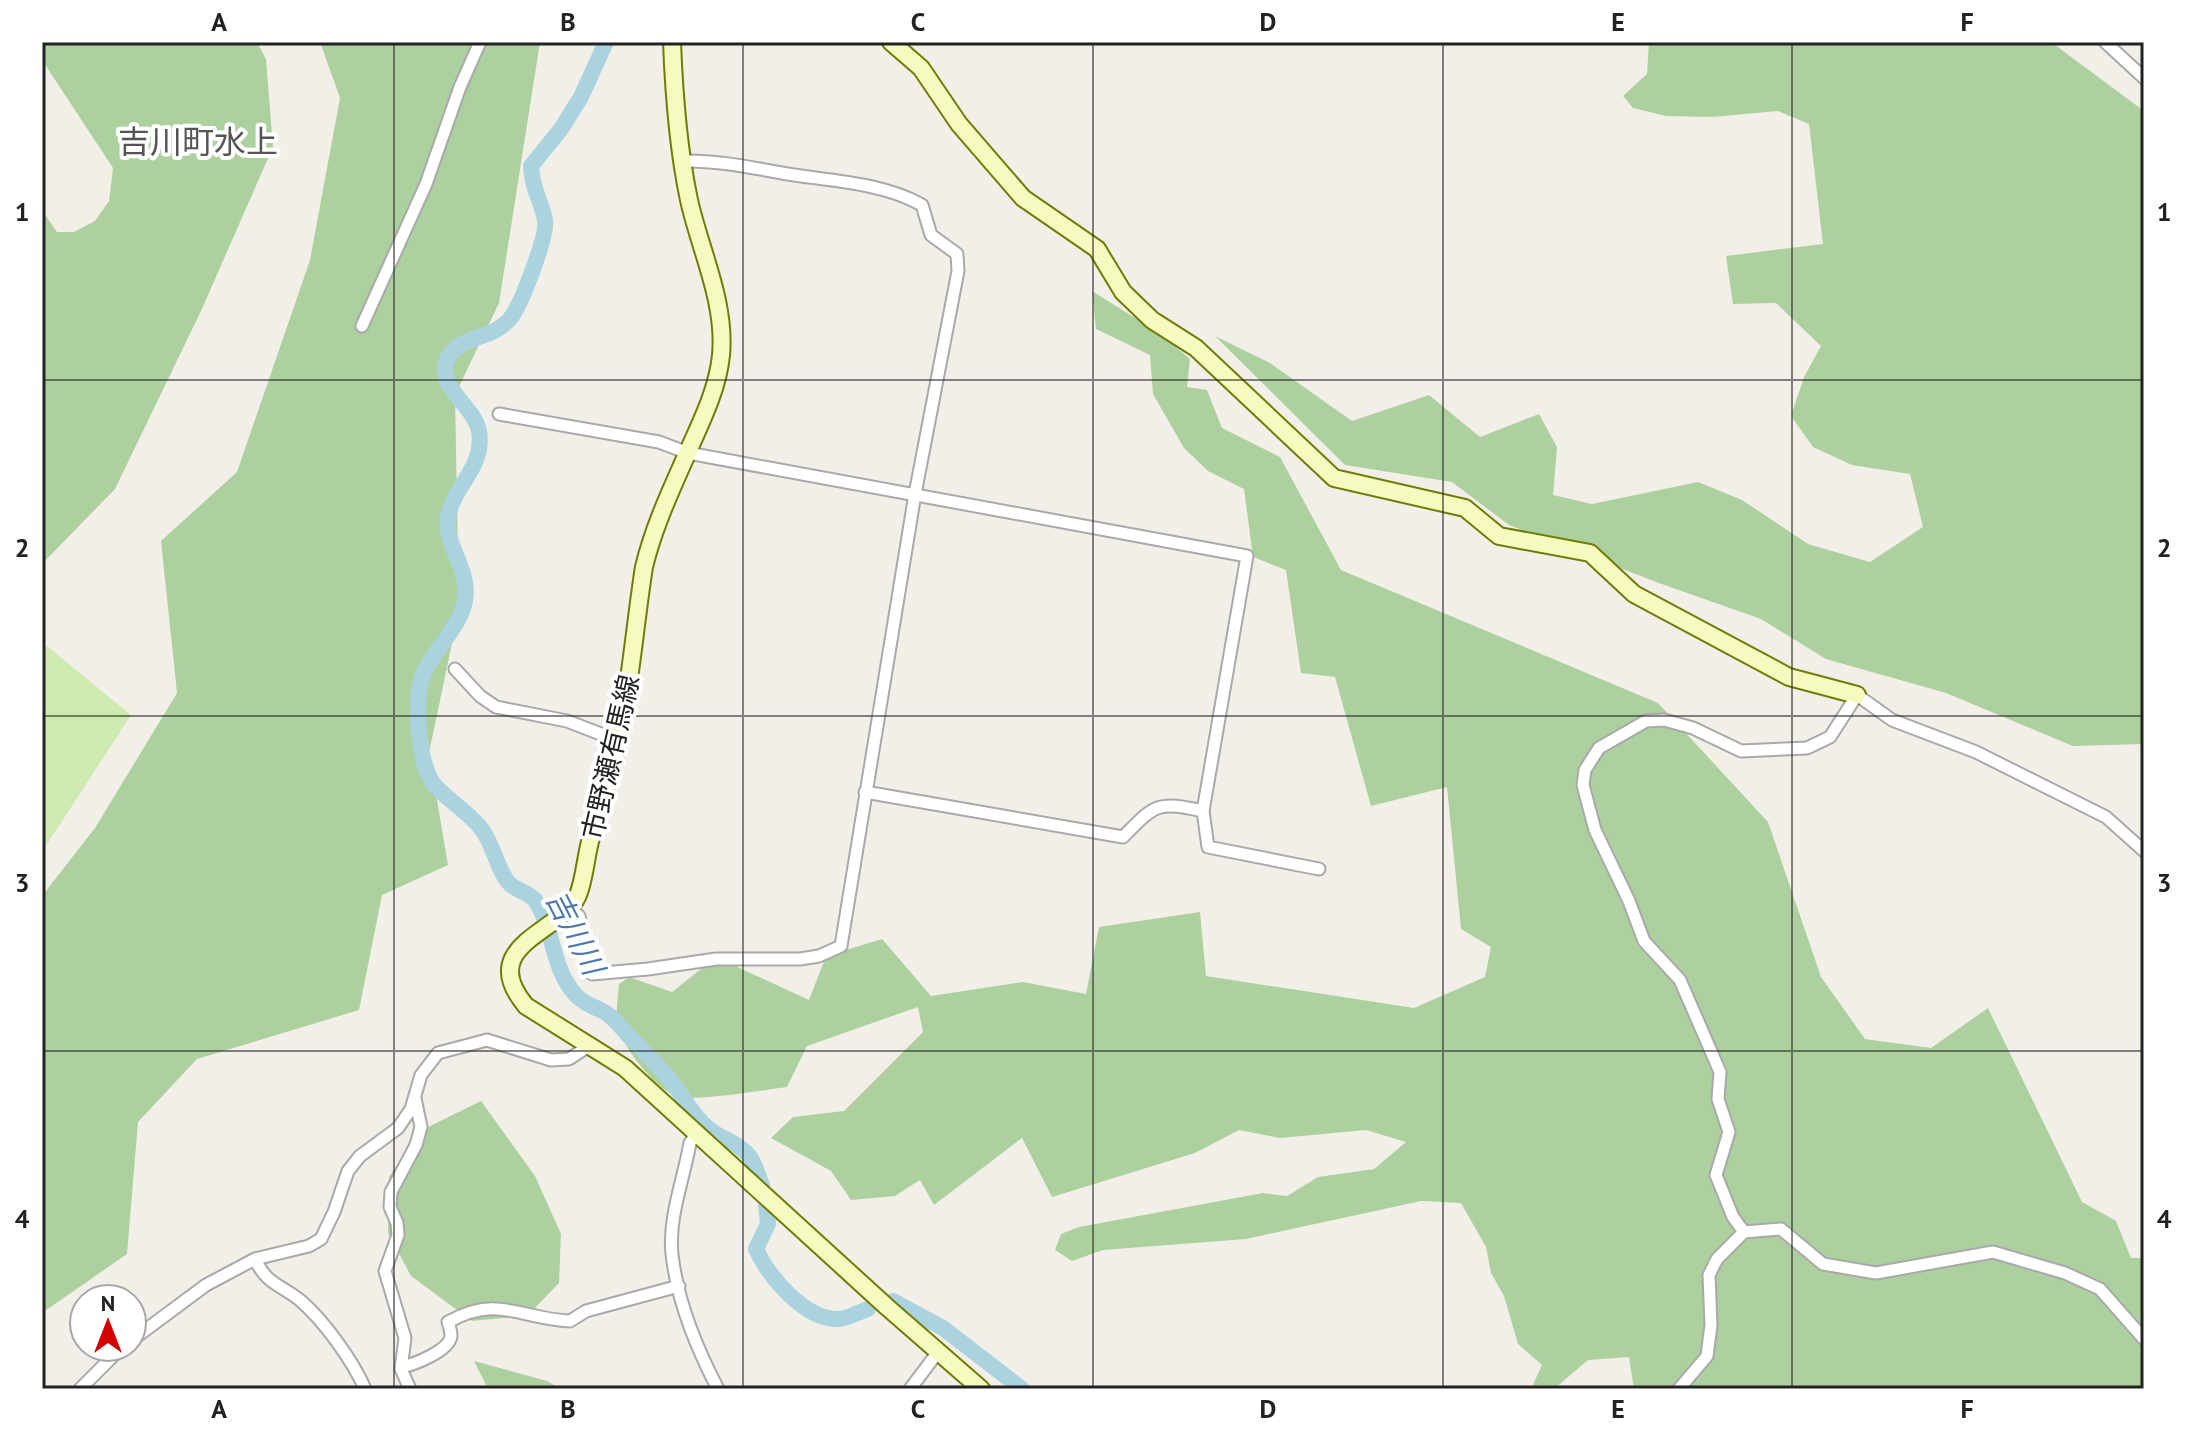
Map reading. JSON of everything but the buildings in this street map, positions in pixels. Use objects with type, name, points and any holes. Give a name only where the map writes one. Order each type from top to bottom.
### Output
[{"type":"main road","name":"市野瀬有馬線","points":[[567,910],[577,897],[619,741],[650,542],[716,383],[721,355],[721,324],[682,161],[676,120],[672,42]]},
{"type":"main road","points":[[891,42],[921,68],[959,124],[1023,198],[1097,249],[1123,292],[1142,311],[1196,348],[1334,478],[1465,508],[1499,536],[1590,553],[1634,594],[1789,677],[1857,695]]},
{"type":"main road","points":[[567,910],[531,936],[517,951],[511,969],[514,991],[526,1006],[625,1068],[981,1389]]},
{"type":"street","points":[[362,326],[426,184],[460,87],[480,42]]},
{"type":"street","points":[[2105,42],[2144,78]]},
{"type":"street","points":[[567,910],[579,916],[592,974],[716,959],[819,956],[841,946],[915,494],[958,271],[957,254],[931,235],[922,205],[911,199],[853,184],[728,164],[682,161]]},
{"type":"street","points":[[499,414],[659,442],[688,453],[1247,556],[1203,811],[1208,847],[1319,869]]},
{"type":"street","points":[[455,669],[480,696],[496,707],[567,721],[619,741]]},
{"type":"street","points":[[1744,1232],[1733,1217],[1716,1175],[1729,1132],[1718,1099],[1720,1072],[1680,980],[1644,941],[1629,901],[1595,830],[1583,785],[1585,770],[1599,748],[1646,721],[1664,720],[1693,728],[1741,751],[1807,748],[1830,737],[1857,695],[1892,720],[1976,752],[2106,817],[2144,851]]},
{"type":"street","points":[[865,792],[1123,837],[1151,809],[1159,806],[1175,805],[1203,811]]},
{"type":"street","points":[[148,1328],[206,1285],[255,1259],[309,1246],[321,1239],[348,1171],[360,1156],[398,1128],[411,1109],[421,1075],[438,1053],[487,1040],[551,1060],[569,1059],[589,1046]]},
{"type":"street","points":[[410,1389],[402,1367],[405,1338],[385,1271],[398,1235],[390,1207],[391,1192],[416,1145],[421,1127],[415,1094]]},
{"type":"street","points":[[696,1134],[690,1143],[674,1221],[672,1252],[694,1338],[718,1389]]},
{"type":"street","points":[[1679,1389],[1707,1356],[1711,1325],[1709,1275],[1717,1259],[1744,1232],[1781,1229],[1823,1264],[1876,1273],[1993,1252],[2065,1273],[2100,1289],[2144,1339]]},
{"type":"street","points":[[255,1259],[262,1275],[301,1301],[327,1329],[365,1389]]},
{"type":"street","points":[[402,1367],[432,1356],[448,1342],[451,1336],[448,1322],[461,1315],[486,1308],[504,1308],[570,1321],[586,1311],[679,1286]]},
{"type":"street","points":[[910,1389],[938,1352]]},
{"type":"street","points":[[80,1389],[106,1363]]},
{"type":"green space","points":[[42,42],[257,42],[266,59],[273,147],[201,311],[115,489],[42,564],[42,210],[57,232],[74,232],[95,221],[109,201],[113,168],[42,60]]},
{"type":"green space","points":[[320,42],[540,42],[499,303],[455,395],[459,610],[429,753],[448,865],[382,895],[359,1010],[197,1059],[138,1122],[127,1254],[85,1283],[68,1283],[68,1295],[42,1313],[42,896],[95,828],[177,693],[161,541],[237,472],[310,260],[340,98]]},
{"type":"green space","points":[[1649,42],[2051,42],[2144,111],[2144,744],[2073,746],[1946,693],[1826,659],[1761,619],[1509,525],[1452,482],[1345,465],[1215,336],[1270,363],[1352,421],[1429,395],[1480,437],[1539,414],[1557,447],[1553,495],[1592,504],[1698,482],[1742,500],[1808,544],[1870,562],[1923,527],[1910,474],[1852,465],[1813,447],[1791,416],[1804,377],[1821,346],[1776,303],[1733,304],[1726,256],[1823,244],[1809,124],[1778,111],[1712,117],[1666,116],[1633,108],[1623,96],[1647,74]]},
{"type":"green space","points":[[1092,291],[1159,333],[1190,359],[1187,387],[1207,390],[1222,428],[1280,457],[1341,570],[1658,703],[1768,822],[1821,977],[1865,1039],[1931,1048],[1988,1008],[2082,1202],[2116,1221],[2131,1258],[2144,1258],[2144,1389],[1634,1389],[1629,1357],[1588,1360],[1554,1389],[1531,1389],[1542,1365],[1518,1344],[1504,1296],[1491,1273],[1486,1247],[1461,1203],[1421,1201],[1246,1239],[1103,1250],[1072,1261],[1055,1250],[1061,1234],[1079,1227],[1263,1193],[1287,1196],[1318,1177],[1374,1169],[1406,1142],[1366,1130],[1280,1138],[1239,1130],[1195,1153],[1052,1197],[1022,1138],[934,1205],[920,1180],[895,1196],[851,1200],[831,1171],[771,1138],[793,1117],[844,1111],[923,1032],[918,1007],[807,1046],[787,1087],[714,1097],[686,1097],[669,1092],[652,1078],[636,1060],[620,1033],[617,1015],[619,984],[629,977],[672,992],[716,957],[809,1000],[826,956],[882,939],[931,996],[1023,982],[1086,994],[1099,927],[1200,912],[1206,976],[1414,1008],[1485,977],[1491,947],[1461,929],[1447,787],[1371,806],[1335,677],[1301,673],[1286,570],[1253,557],[1244,489],[1208,471],[1184,448],[1153,394],[1150,355],[1096,329]]},
{"type":"green space","points":[[42,642],[131,715],[42,852]]},
{"type":"green space","points":[[481,1101],[535,1176],[561,1234],[559,1283],[527,1316],[472,1321],[411,1276],[388,1233],[389,1177],[420,1131]]},
{"type":"green space","points":[[474,1361],[547,1381],[561,1389],[488,1389]]},
{"type":"waterway","name":"吉川川","points":[[606,42],[581,97],[561,129],[531,166],[545,228],[518,305],[504,325],[461,345],[446,362],[447,380],[476,422],[480,444],[478,455],[451,505],[448,517],[449,537],[464,578],[465,601],[458,620],[430,661],[421,681],[418,710],[420,741],[431,780],[480,827],[508,882],[537,903],[567,984],[582,1001],[615,1020],[666,1075],[703,1124],[746,1152],[762,1185]]},
{"type":"waterway","name":"吉川川","points":[[766,1205],[768,1224],[756,1249],[779,1284],[801,1305],[826,1317],[842,1319],[868,1309]]},
{"type":"waterway","name":"吉川川","points":[[893,1301],[943,1328],[1022,1389]]},
{"type":"district","name":"吉川町水上","points":[[198,141]]}]
